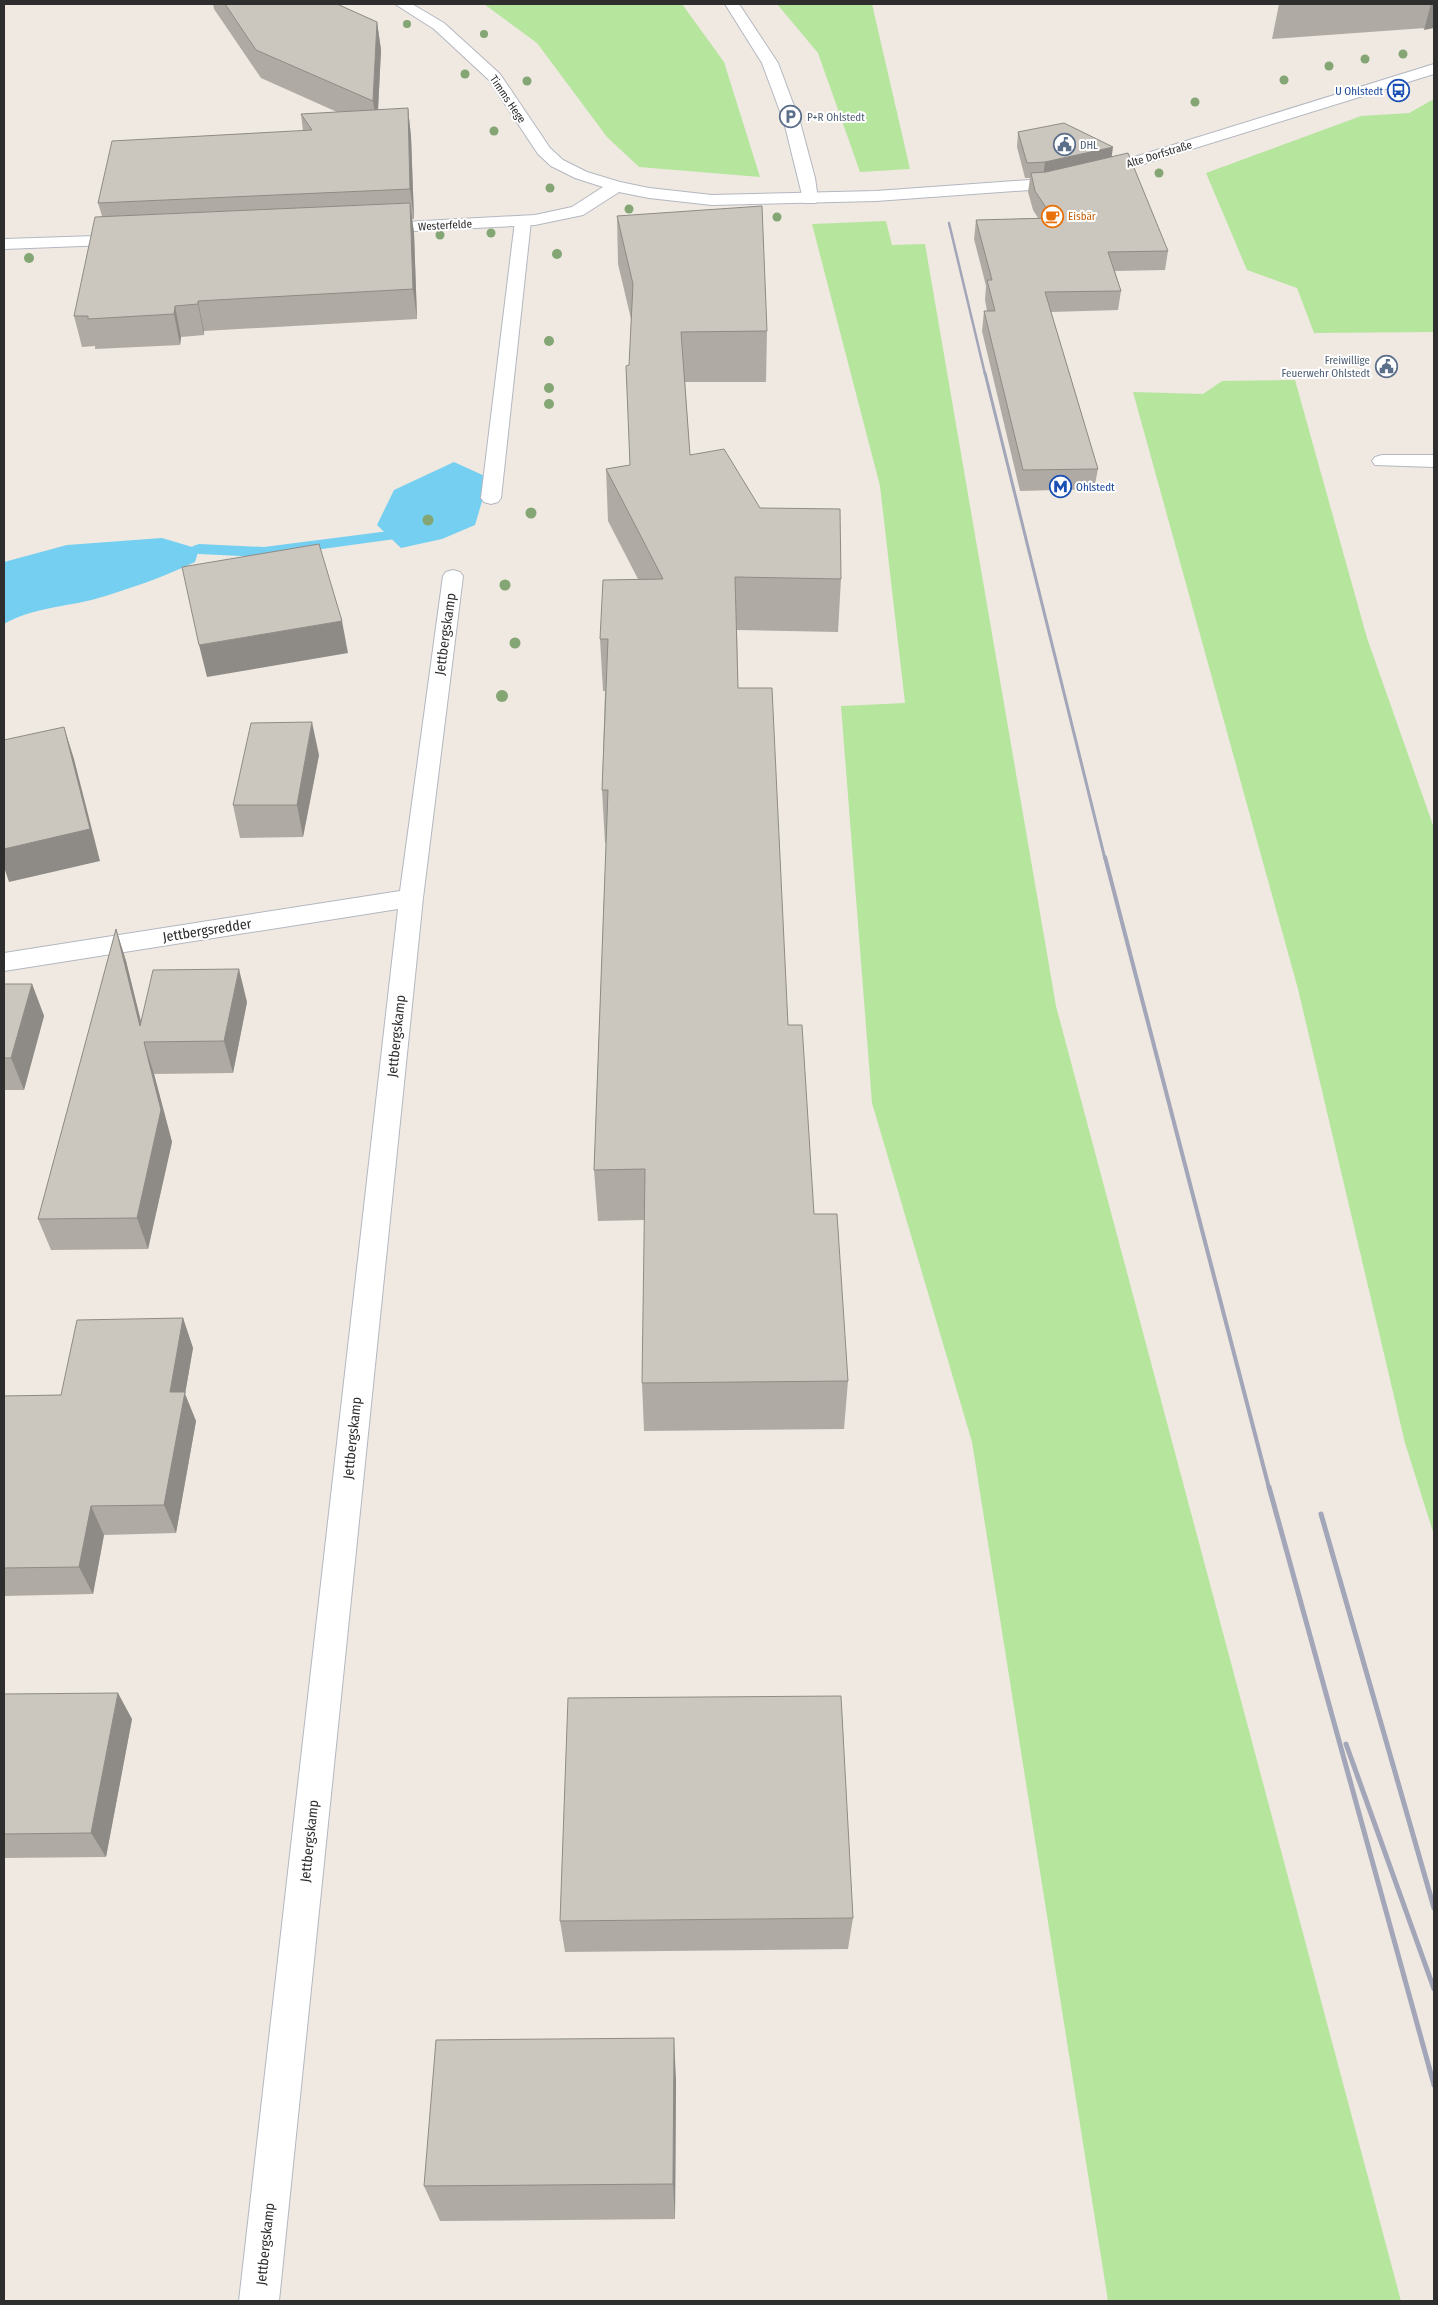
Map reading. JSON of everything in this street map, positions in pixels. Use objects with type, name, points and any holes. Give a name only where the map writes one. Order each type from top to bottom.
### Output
[{"type":"street","name":"Timms Hege","points":[[402,4],[439,26],[495,77],[544,151],[557,163],[582,175],[616,186]]},
{"type":"street","points":[[616,186],[649,193],[712,200],[810,199],[807,178],[792,122],[770,63],[732,4]]},
{"type":"street","name":"Alte Dorfstraße","points":[[810,199],[1002,188],[1072,179],[1105,171],[1434,69]]},
{"type":"street","name":"Westerfelde","points":[[355,229],[523,221],[577,211],[616,186]]},
{"type":"street","points":[[490,498],[523,221]]},
{"type":"street","points":[[4,244],[148,239]]},
{"type":"street","points":[[1382,461],[1434,460]]},
{"type":"street","name":"Jettbergskamp","points":[[259,2301],[410,898],[453,576]]},
{"type":"street","name":"Jettbergsredder","points":[[4,962],[410,898]]},
{"type":"green space","points":[[484,4],[682,4],[724,62],[760,177],[639,167],[607,137],[537,43]]},
{"type":"green space","points":[[777,4],[872,4],[910,169],[860,172],[818,53]]},
{"type":"green space","points":[[1434,99],[1434,332],[1314,333],[1297,288],[1247,270],[1206,173],[1361,116],[1409,113]]},
{"type":"green space","points":[[886,221],[892,245],[925,244],[1056,1006],[1401,2301],[1108,2301],[972,1442],[872,1103],[841,706],[905,703],[880,486],[812,224]]},
{"type":"green space","points":[[1295,380],[1367,638],[1434,828],[1434,1535],[1405,1443],[1298,989],[1133,392],[1203,394],[1222,381]]},
{"type":"water","points":[[454,462],[489,478],[475,525],[442,539],[401,548],[377,525],[394,490]]},
{"type":"water","points":[[162,538],[199,549],[195,562],[159,578],[121,591],[95,599],[25,614],[4,624],[4,562],[67,545]]},
{"type":"building","points":[[225,4],[337,4],[377,22],[373,101],[256,50]]},
{"type":"building","points":[[408,108],[410,189],[98,203],[112,141],[312,130],[301,114]]},
{"type":"building","points":[[1064,123],[1113,147],[1045,162],[1027,163],[1018,132]]},
{"type":"building","points":[[1128,153],[1168,251],[1108,252],[1121,291],[1045,292],[1098,469],[1023,470],[984,311],[995,311],[987,280],[992,280],[976,220],[1053,218],[1035,191],[1031,173],[1046,172]]},
{"type":"building","points":[[410,203],[413,289],[198,301],[198,304],[175,306],[174,314],[88,319],[88,316],[74,316],[95,217]]},
{"type":"building","points":[[762,206],[767,331],[681,332],[690,455],[724,449],[760,508],[840,509],[841,579],[735,577],[738,688],[772,688],[788,1025],[802,1025],[814,1214],[837,1214],[848,1381],[642,1383],[645,1169],[594,1170],[608,790],[602,790],[608,639],[600,639],[603,580],[663,579],[606,469],[630,465],[626,366],[629,365],[633,284],[617,216]]},
{"type":"building","points":[[319,544],[342,621],[199,645],[182,567]]},
{"type":"building","points":[[312,722],[297,805],[233,805],[251,723]]},
{"type":"building","points":[[64,727],[90,829],[4,849],[4,740]]},
{"type":"building","points":[[116,929],[140,1026],[153,970],[239,969],[224,1041],[144,1042],[161,1110],[137,1218],[38,1219]]},
{"type":"building","points":[[4,984],[32,984],[11,1058],[4,1058]]},
{"type":"building","points":[[183,1318],[170,1392],[185,1392],[164,1505],[91,1506],[79,1567],[4,1568],[4,1396],[61,1395],[77,1320]]},
{"type":"building","points":[[118,1693],[91,1833],[4,1834],[4,1694]]},
{"type":"building","points":[[841,1696],[853,1918],[560,1921],[568,1698]]},
{"type":"building","points":[[674,2038],[673,2184],[424,2186],[436,2040]]},
{"type":"waterway","points":[[199,549],[264,552],[389,536]]},
{"type":"railway","points":[[949,223],[985,374]]},
{"type":"railway","points":[[985,373],[1105,859]]},
{"type":"railway","points":[[1105,857],[1269,1488]]},
{"type":"railway","points":[[1269,1487],[1434,2085]]},
{"type":"railway","points":[[1321,1514],[1434,1908]]},
{"type":"railway","points":[[1346,1744],[1434,1989]]},
{"type":"place","name":"U Ohlstedt","points":[[1399,91]]},
{"type":"place","name":"P+R Ohlstedt","points":[[791,117]]},
{"type":"place","name":"DHL","points":[[1064,145]]},
{"type":"place","name":"Eisbär","points":[[1052,216]]},
{"type":"place","name":"Freiwillige Feuerwehr Ohlstedt","points":[[1386,366]]},
{"type":"place","name":"Ohlstedt","points":[[1060,487]]}]
